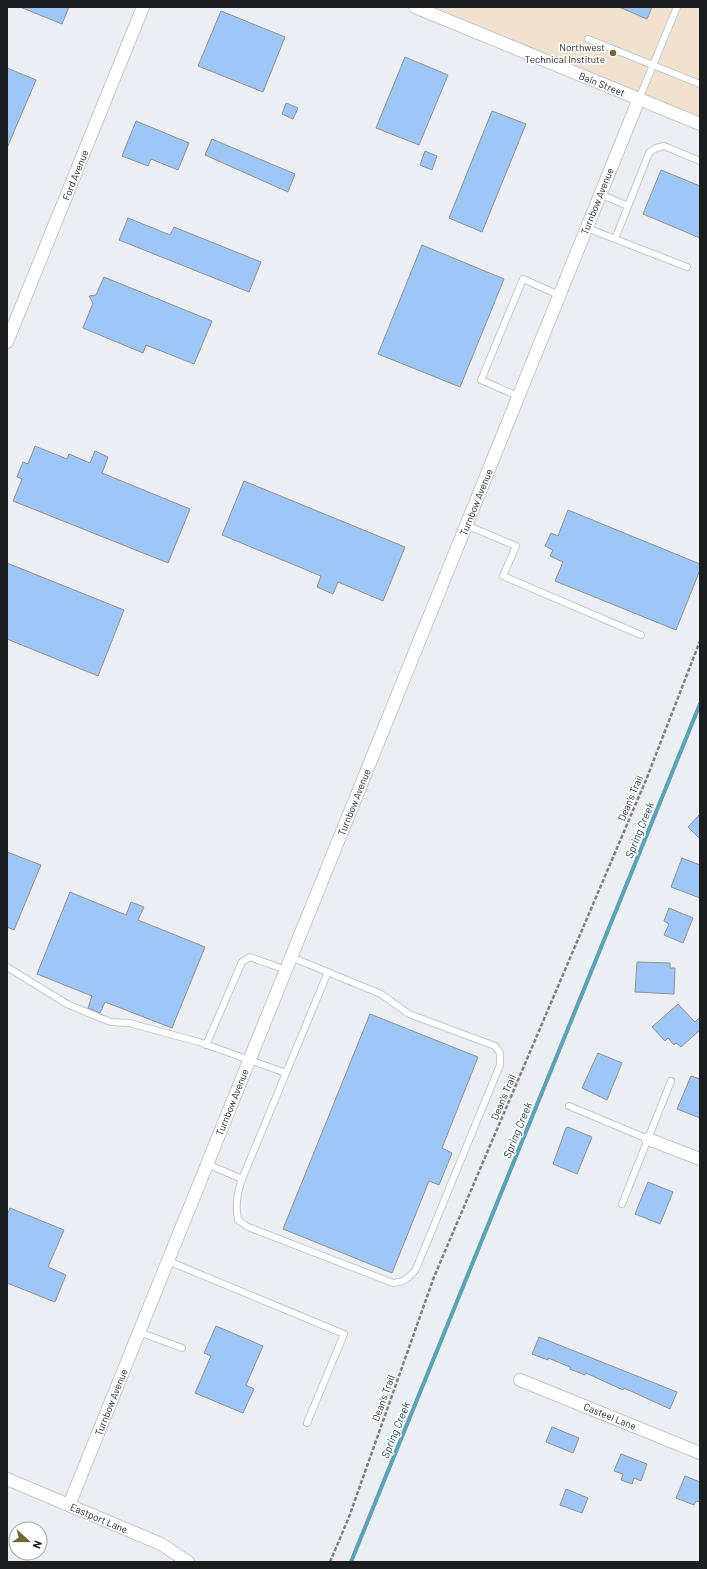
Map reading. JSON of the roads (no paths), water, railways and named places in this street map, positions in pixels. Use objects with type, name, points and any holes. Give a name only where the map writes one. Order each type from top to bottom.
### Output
[{"type":"street","name":"Ford Avenue","points":[[7,342],[143,7]]},
{"type":"street","name":"Bain Street","points":[[415,7],[700,124]]},
{"type":"street","name":"Turnbow Avenue","points":[[69,1505],[639,99]]},
{"type":"street","points":[[648,1138],[700,1159]]},
{"type":"street","name":"Casteel Lane","points":[[520,1380],[700,1453]]},
{"type":"street","name":"Eastport Lane","points":[[7,1479],[161,1544],[188,1562]]},
{"type":"lane","points":[[639,99],[677,7]]},
{"type":"lane","points":[[588,39],[700,84]]},
{"type":"lane","points":[[615,239],[649,153],[656,148],[664,146],[700,161]]},
{"type":"lane","points":[[600,194],[628,206]]},
{"type":"lane","points":[[587,228],[687,268]]},
{"type":"lane","points":[[518,396],[481,380],[523,279],[559,295]]},
{"type":"lane","points":[[466,525],[516,546],[503,576],[641,635]]},
{"type":"lane","points":[[206,1044],[242,962],[250,957],[286,970]]},
{"type":"lane","points":[[291,957],[328,972],[381,994],[409,1014],[495,1046],[500,1053],[500,1065],[416,1269],[411,1276],[401,1282],[393,1283],[248,1227],[238,1220],[236,1207],[238,1191],[242,1178],[328,972]]},
{"type":"lane","points":[[7,967],[67,1004],[111,1022],[129,1023],[206,1044],[286,1073]]},
{"type":"lane","points":[[622,1204],[671,1081]]},
{"type":"lane","points":[[569,1106],[648,1138]]},
{"type":"lane","points":[[206,1164],[242,1178]]},
{"type":"lane","points":[[168,1261],[344,1334],[307,1422]]},
{"type":"lane","points":[[139,1332],[182,1348]]},
{"type":"waterway","name":"Spring Creek","points":[[351,1562],[700,704]]},
{"type":"place","name":"Northwest Technical Institute","points":[[613,53]]}]
